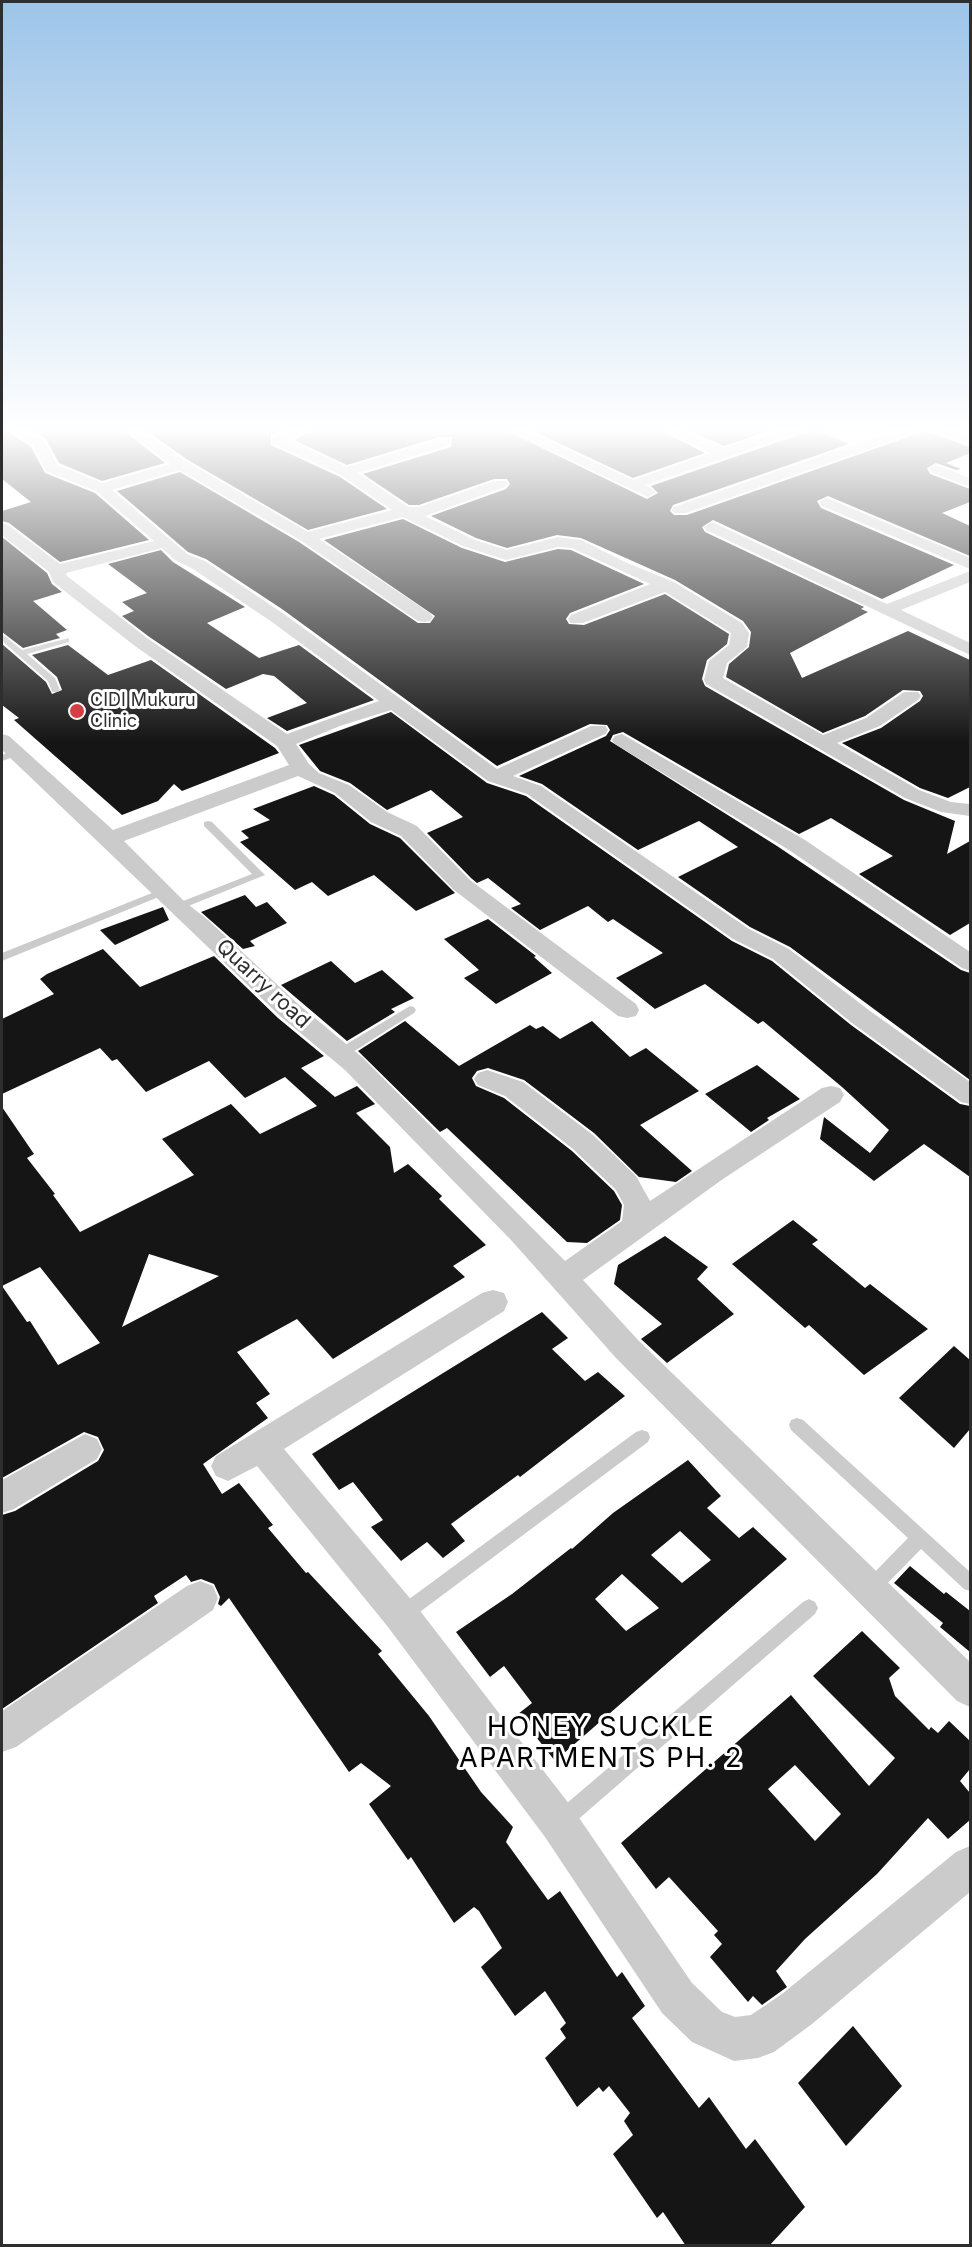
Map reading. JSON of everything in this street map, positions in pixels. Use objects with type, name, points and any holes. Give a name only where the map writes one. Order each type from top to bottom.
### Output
[{"type":"street","points":[[7,532],[57,570],[59,578],[141,642],[285,742],[302,768],[312,777],[342,789],[379,817],[409,831],[462,885],[627,1010]]},
{"type":"street","points":[[153,532],[182,557],[199,565],[278,618],[396,702],[495,777],[534,790],[741,934],[781,954],[861,1017],[970,1095]]},
{"type":"street","points":[[297,532],[424,617]]},
{"type":"street","points":[[306,537],[326,532]]},
{"type":"street","points":[[449,532],[498,554],[514,554],[558,542],[575,543],[619,566],[668,586],[736,627],[740,633],[738,646],[718,662],[713,680],[929,802],[970,810]]},
{"type":"street","points":[[722,532],[970,650]]},
{"type":"street","points":[[895,532],[970,564]]},
{"type":"street","points":[[57,570],[165,543]]},
{"type":"street","points":[[886,610],[970,576]]},
{"type":"street","points":[[577,619],[652,589],[668,586]]},
{"type":"street","points":[[822,742],[873,722],[911,696]]},
{"type":"street","points":[[285,742],[396,702]]},
{"type":"street","points":[[495,777],[598,730]]},
{"type":"street","points":[[622,740],[797,845],[970,963]]},
{"type":"street","name":"Quarry road","points":[[6,750],[110,839],[170,899],[340,1054],[354,1064],[521,1232],[627,1349],[970,1688]]},
{"type":"street","points":[[110,839],[302,768]]},
{"type":"street","points":[[487,1079],[514,1089],[583,1142],[626,1183],[638,1205],[636,1226]]},
{"type":"street","points":[[563,1278],[831,1095]]},
{"type":"street","points":[[228,1466],[493,1302]]},
{"type":"street","points":[[262,1445],[279,1470],[401,1616],[559,1823],[677,1998],[707,2027],[734,2039],[758,2036],[797,2009],[970,1866]]},
{"type":"street","points":[[2,1498],[86,1449]]},
{"type":"street","points":[[2,1733],[200,1598]]},
{"type":"lane","points":[[2,637],[52,680],[55,690]]},
{"type":"lane","points":[[20,653],[66,640]]},
{"type":"lane","points":[[2,957],[170,899],[259,875],[208,824]]},
{"type":"lane","points":[[340,1054],[410,1010]]},
{"type":"lane","points":[[797,1425],[970,1583]]},
{"type":"lane","points":[[401,1616],[642,1437]]},
{"type":"lane","points":[[871,1588],[920,1538]]},
{"type":"lane","points":[[559,1823],[809,1608]]},
{"type":"building","points":[[21,532],[140,532],[149,540],[60,562]]},
{"type":"building","points":[[165,532],[282,532],[418,623],[430,623],[435,616],[324,540],[355,532],[429,532],[462,548],[505,562],[558,549],[571,550],[644,584],[570,613],[566,619],[569,624],[584,625],[665,594],[729,634],[727,644],[707,660],[702,679],[705,686],[904,800],[955,821],[947,854],[970,841],[970,923],[950,935],[859,874],[893,856],[831,818],[799,834],[623,732],[613,735],[610,741],[777,846],[961,970],[970,973],[970,1080],[790,947],[750,927],[678,877],[738,847],[699,821],[638,850],[542,784],[519,776],[606,736],[610,730],[607,725],[590,724],[497,766],[282,609],[206,559],[188,552]]},
{"type":"building","points":[[463,532],[705,532],[864,607],[861,609],[868,612],[790,653],[802,678],[908,631],[970,660],[970,787],[948,798],[920,788],[842,743],[881,728],[920,701],[923,696],[920,691],[903,690],[865,716],[823,733],[726,677],[729,664],[749,647],[751,632],[743,621],[675,580],[581,538],[557,535],[507,548]]},
{"type":"building","points":[[738,532],[877,532],[954,565],[882,599]]},
{"type":"building","points":[[913,532],[970,532],[970,556]]},
{"type":"building","points":[[2,537],[47,573],[52,584],[62,592],[33,601],[67,630],[56,634],[60,638],[23,648],[2,632]]},
{"type":"building","points":[[161,550],[173,562],[245,607],[207,623],[259,658],[299,645],[374,700],[287,731],[267,718],[307,703],[274,676],[263,674],[226,689],[148,636],[122,616],[134,611],[122,602],[147,593],[108,564]]},
{"type":"building","points":[[2,644],[46,682],[52,694],[62,690],[57,677],[32,655],[68,645],[108,675],[151,660],[279,753],[182,791],[174,784],[158,801],[122,815],[14,720],[19,718],[2,705]]},
{"type":"building","points":[[391,712],[487,783],[526,796],[732,941],[772,961],[851,1025],[960,1104],[970,1106],[970,1177],[924,1144],[874,1181],[820,1139],[824,1117],[870,1153],[889,1130],[763,1021],[758,1024],[705,984],[655,1009],[616,978],[663,953],[613,919],[608,922],[588,906],[540,930],[511,908],[521,904],[488,878],[477,883],[427,833],[463,817],[431,790],[387,810],[350,783],[320,771],[299,745]]},
{"type":"building","points":[[314,786],[334,795],[370,824],[400,838],[455,893],[416,911],[374,875],[328,896],[312,882],[295,890],[240,842],[249,838],[241,831],[270,820],[253,809]]},
{"type":"building","points":[[245,895],[256,907],[267,902],[287,923],[250,941],[255,946],[243,949],[201,912]]},
{"type":"building","points":[[163,907],[169,920],[115,945],[100,930]]},
{"type":"building","points":[[488,919],[536,956],[534,957],[552,973],[496,1004],[464,978],[479,970],[444,939]]},
{"type":"building","points":[[103,949],[140,987],[214,956],[278,1018],[324,1056],[301,1068],[335,1097],[357,1086],[375,1104],[356,1113],[390,1147],[394,1173],[408,1164],[442,1196],[439,1199],[486,1245],[453,1266],[465,1277],[333,1359],[297,1319],[237,1352],[270,1394],[256,1403],[268,1418],[203,1464],[222,1494],[239,1483],[273,1525],[268,1528],[306,1573],[308,1572],[382,1651],[378,1654],[429,1716],[481,1792],[513,1827],[506,1842],[548,1900],[560,1891],[617,1977],[622,1972],[645,2006],[632,2018],[699,2108],[709,2097],[746,2149],[755,2139],[805,2207],[769,2246],[686,2246],[663,2212],[657,2218],[613,2154],[633,2135],[624,2121],[630,2113],[609,2086],[603,2092],[599,2087],[577,2107],[545,2058],[566,2038],[560,2029],[566,2023],[545,1991],[515,2016],[481,1967],[502,1948],[479,1911],[474,1907],[454,1923],[411,1857],[408,1860],[369,1804],[391,1786],[361,1763],[349,1772],[229,1598],[221,1606],[218,1604],[220,1597],[214,1584],[201,1579],[191,1582],[186,1575],[154,1596],[158,1603],[2,1709],[2,1515],[15,1511],[98,1461],[104,1450],[98,1437],[84,1432],[2,1478],[2,1286],[2,1107],[34,1154],[27,1158],[55,1194],[53,1195],[80,1232],[194,1175],[162,1139],[231,1104],[260,1134],[317,1106],[285,1077],[245,1098],[209,1061],[146,1092],[117,1059],[112,1061],[100,1048],[2,1094],[2,1019],[54,994],[40,979]],"holes":[[[149,1254],[219,1276],[122,1327]],[[40,1267],[100,1343],[58,1365],[30,1321],[27,1322],[2,1286]]]},
{"type":"building","points":[[331,961],[355,983],[382,970],[414,998],[391,1009],[395,1012],[347,1041],[281,985]]},
{"type":"building","points":[[405,1021],[459,1066],[530,1025],[536,1029],[543,1026],[560,1039],[592,1021],[630,1057],[646,1048],[699,1091],[640,1125],[692,1171],[676,1182],[639,1177],[594,1133],[524,1080],[488,1068],[477,1071],[472,1078],[476,1086],[504,1098],[572,1151],[614,1191],[622,1205],[620,1220],[587,1243],[567,1242],[447,1128],[440,1132],[358,1051]]},
{"type":"building","points":[[757,1065],[800,1099],[767,1118],[769,1120],[751,1132],[705,1094]]},
{"type":"building","points":[[793,1220],[818,1240],[812,1244],[865,1288],[870,1284],[928,1329],[864,1375],[809,1325],[805,1328],[732,1264]]},
{"type":"building","points":[[665,1236],[708,1267],[697,1279],[734,1314],[667,1363],[641,1339],[662,1324],[614,1284],[618,1265]]},
{"type":"building","points":[[542,1312],[568,1338],[552,1349],[585,1381],[598,1372],[625,1396],[520,1477],[518,1475],[451,1524],[465,1541],[443,1558],[427,1542],[401,1561],[371,1527],[383,1520],[353,1482],[339,1490],[312,1454]]},
{"type":"building","points":[[954,1346],[970,1360],[970,1429],[954,1448],[899,1398]]},
{"type":"building","points":[[688,1460],[721,1496],[707,1508],[739,1538],[753,1527],[787,1559],[555,1761],[518,1714],[532,1703],[504,1666],[490,1677],[456,1632],[572,1549],[613,1513]],"holes":[[[680,1531],[711,1560],[682,1583],[651,1555]],[[622,1574],[659,1608],[626,1631],[595,1599]]]},
{"type":"building","points":[[910,1566],[944,1594],[946,1592],[970,1611],[970,1652],[940,1627],[943,1623],[894,1583]]},
{"type":"building","points":[[862,1631],[900,1668],[889,1678],[895,1696],[929,1730],[931,1727],[938,1733],[949,1721],[970,1741],[970,1769],[960,1781],[970,1793],[970,1820],[948,1839],[928,1818],[877,1874],[805,1939],[776,1971],[787,1987],[762,2005],[753,1996],[748,2002],[710,1957],[722,1944],[714,1935],[718,1931],[669,1877],[656,1889],[621,1843],[791,1695],[869,1786],[895,1758],[813,1676]],"holes":[[[795,1765],[841,1814],[815,1841],[768,1789]]]},
{"type":"building","points":[[853,2026],[902,2086],[846,2146],[798,2083]]},
{"type":"place","name":"CIDI Mukuru Clinic","points":[[77,711]]},
{"type":"district","name":"HONEY SUCKLE APARTMENTS PH. 2","points":[[601,1744]]}]
